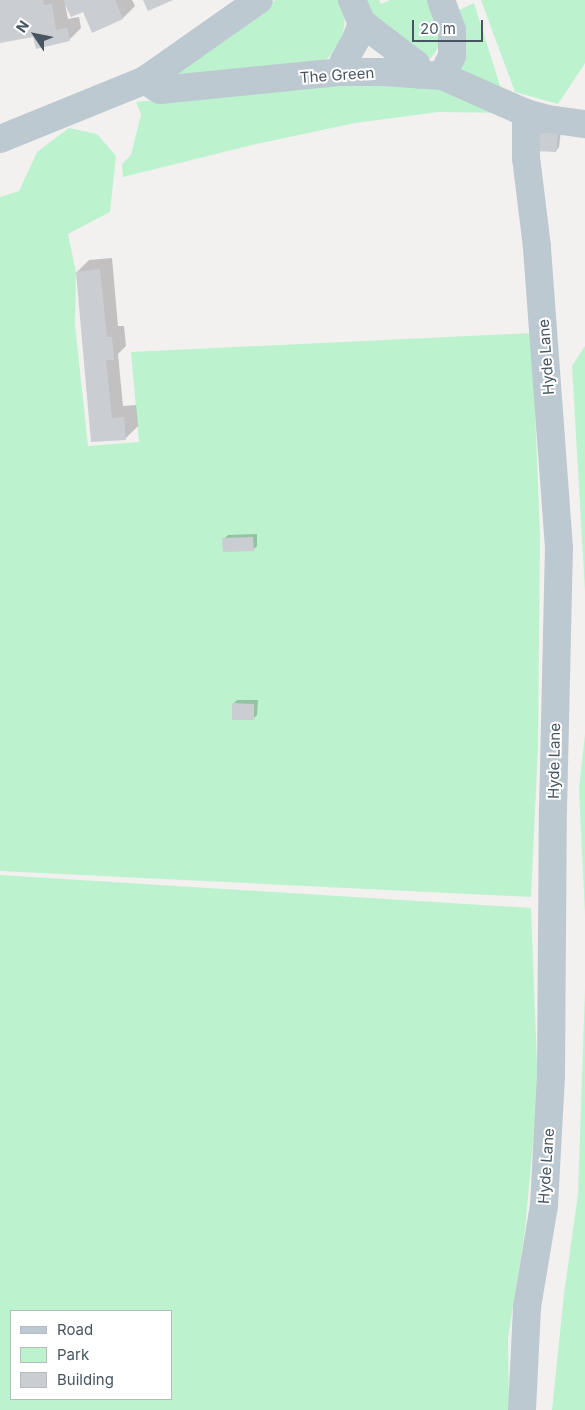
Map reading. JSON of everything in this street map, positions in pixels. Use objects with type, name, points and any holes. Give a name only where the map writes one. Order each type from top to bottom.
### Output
[{"type":"street","points":[[0,139],[30,125],[96,102],[145,80],[259,0]]},
{"type":"street","points":[[357,11],[430,75],[452,56],[452,30],[442,0]]},
{"type":"street","points":[[341,72],[344,61],[356,39],[357,11]]},
{"type":"street","name":"The Green","points":[[145,80],[160,90],[341,72],[430,75],[526,113],[548,119],[585,124]]},
{"type":"street","name":"Hyde Lane","points":[[522,1410],[527,1307],[544,1205],[551,1075],[553,810],[559,548],[537,247],[526,158],[526,113]]},
{"type":"street","points":[[0,118],[30,125]]},
{"type":"green space","points":[[275,0],[342,0],[345,14],[344,28],[341,40],[329,57],[322,62],[179,81],[175,74]]},
{"type":"green space","points":[[362,0],[379,0],[381,4],[390,0],[431,0],[441,43],[431,58],[420,58],[386,35]]},
{"type":"green space","points":[[481,0],[585,0],[585,63],[558,104],[515,92]]},
{"type":"green space","points":[[474,3],[503,95],[465,76],[458,67],[455,12]]},
{"type":"green space","points":[[340,83],[436,86],[515,113],[438,112],[355,123],[252,145],[123,177],[122,164],[131,155],[141,114],[136,102]]},
{"type":"green space","points":[[69,128],[97,134],[116,156],[110,212],[68,234],[76,272],[75,325],[88,446],[139,442],[131,352],[532,333],[540,534],[538,748],[531,897],[0,871],[0,197],[19,191],[37,152]]},
{"type":"green space","points":[[585,346],[585,591],[572,366]]},
{"type":"green space","points":[[585,734],[585,914],[579,789]]},
{"type":"green space","points":[[0,875],[531,908],[538,1089],[525,1230],[508,1338],[509,1410],[0,1410]]},
{"type":"green space","points":[[585,989],[585,1410],[552,1410],[564,1294],[578,1194]]},
{"type":"building","points":[[0,0],[43,0],[44,5],[52,4],[56,30],[67,28],[70,41],[36,49],[33,37],[0,43]]},
{"type":"building","points":[[63,0],[115,0],[123,19],[92,33],[83,12],[71,17]]},
{"type":"building","points":[[143,0],[173,0],[148,11]]},
{"type":"building","points":[[537,132],[558,134],[556,152],[535,151]]},
{"type":"building","points":[[100,269],[107,337],[112,337],[114,360],[106,360],[112,418],[124,417],[126,440],[91,442],[76,272]]},
{"type":"building","points":[[253,537],[254,551],[223,552],[222,538]]},
{"type":"building","points":[[232,703],[254,704],[254,720],[232,720]]}]
